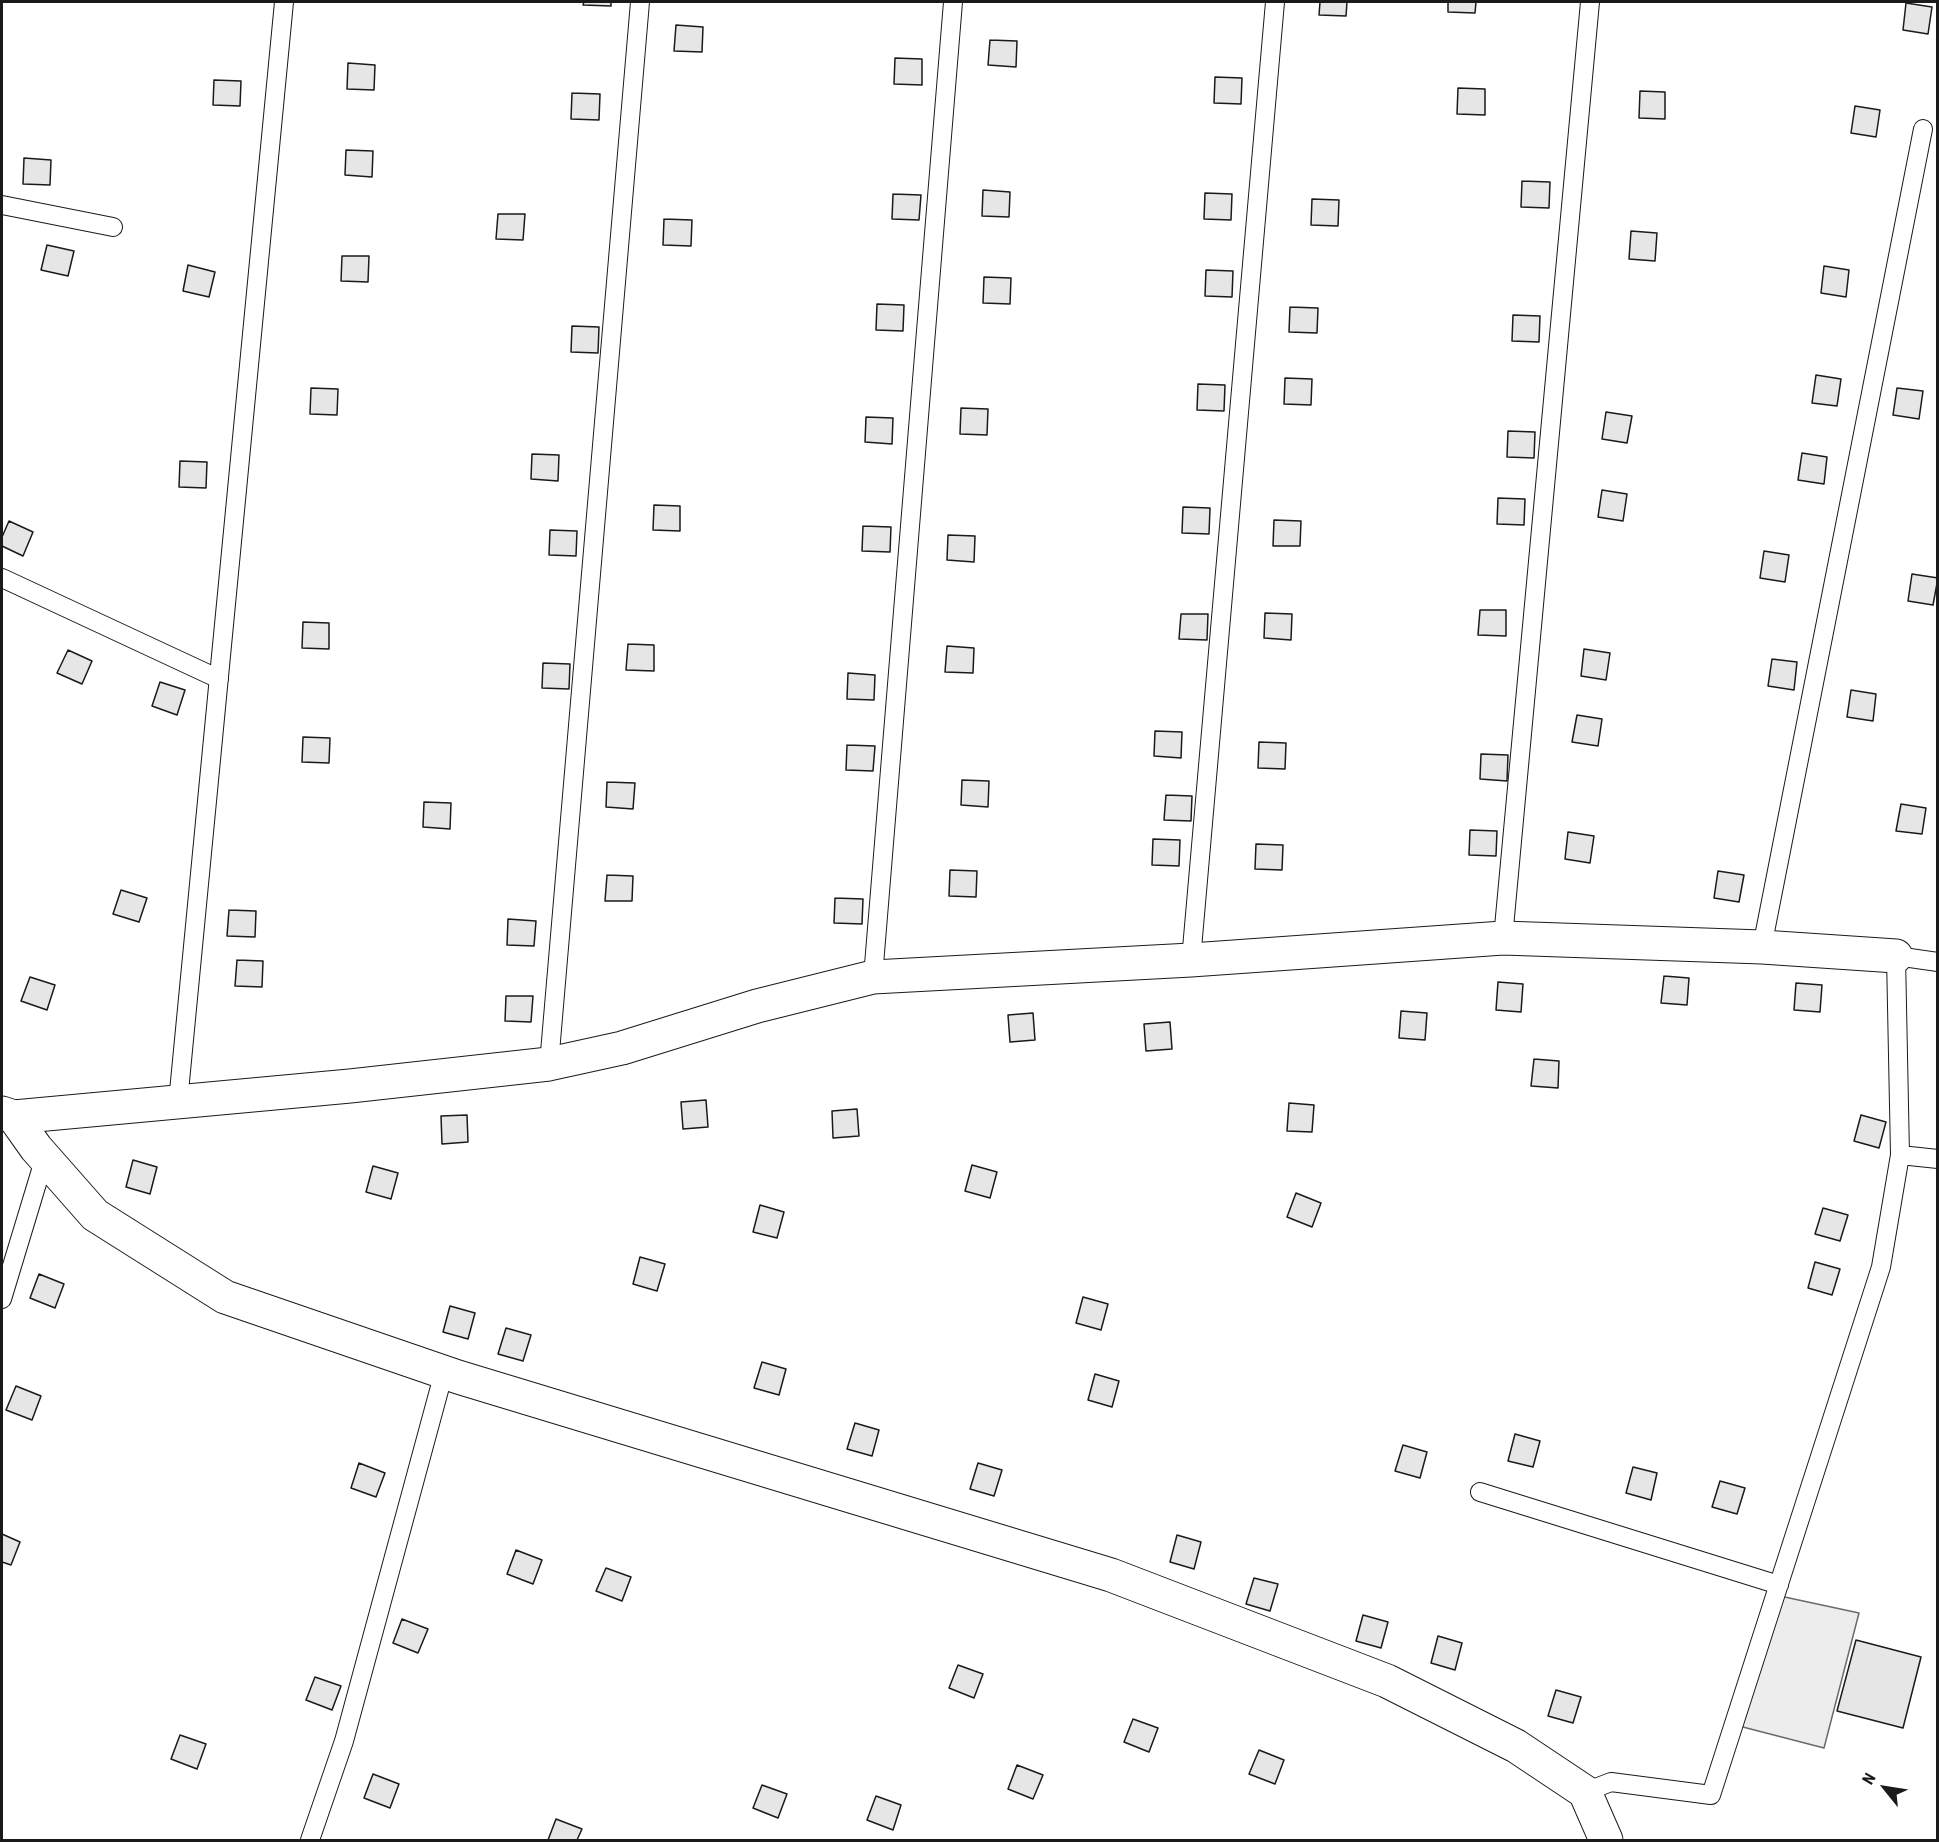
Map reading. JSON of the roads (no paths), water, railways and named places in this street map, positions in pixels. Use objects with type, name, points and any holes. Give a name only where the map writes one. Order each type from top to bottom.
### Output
[{"type":"street","points":[[8,1115],[350,1086],[549,1064],[622,1048],[757,1006],[873,977],[1191,960],[1503,938],[1762,947],[1896,956]]},
{"type":"street","points":[[8,1115],[95,1215],[225,1296],[444,1372],[1111,1575],[1387,1681],[1516,1746],[1585,1792],[1607,1840]]},
{"type":"lane","points":[[178,1102],[284,2]]},
{"type":"lane","points":[[549,1064],[640,2]]},
{"type":"lane","points":[[873,977],[953,2]]},
{"type":"lane","points":[[1191,960],[1275,2]]},
{"type":"lane","points":[[1503,938],[1590,2]]},
{"type":"lane","points":[[1762,947],[1923,129]]},
{"type":"lane","points":[[2,205],[113,227]]},
{"type":"lane","points":[[2,578],[219,679]]},
{"type":"lane","points":[[1585,1792],[1611,1782],[1711,1795],[1881,1267],[1900,1155],[1896,956],[1938,962]]},
{"type":"lane","points":[[1900,1155],[1938,1159]]},
{"type":"lane","points":[[2,1299],[45,1157]]},
{"type":"lane","points":[[310,1840],[344,1742],[444,1372]]},
{"type":"lane","points":[[1480,1492],[1779,1585]]}]
